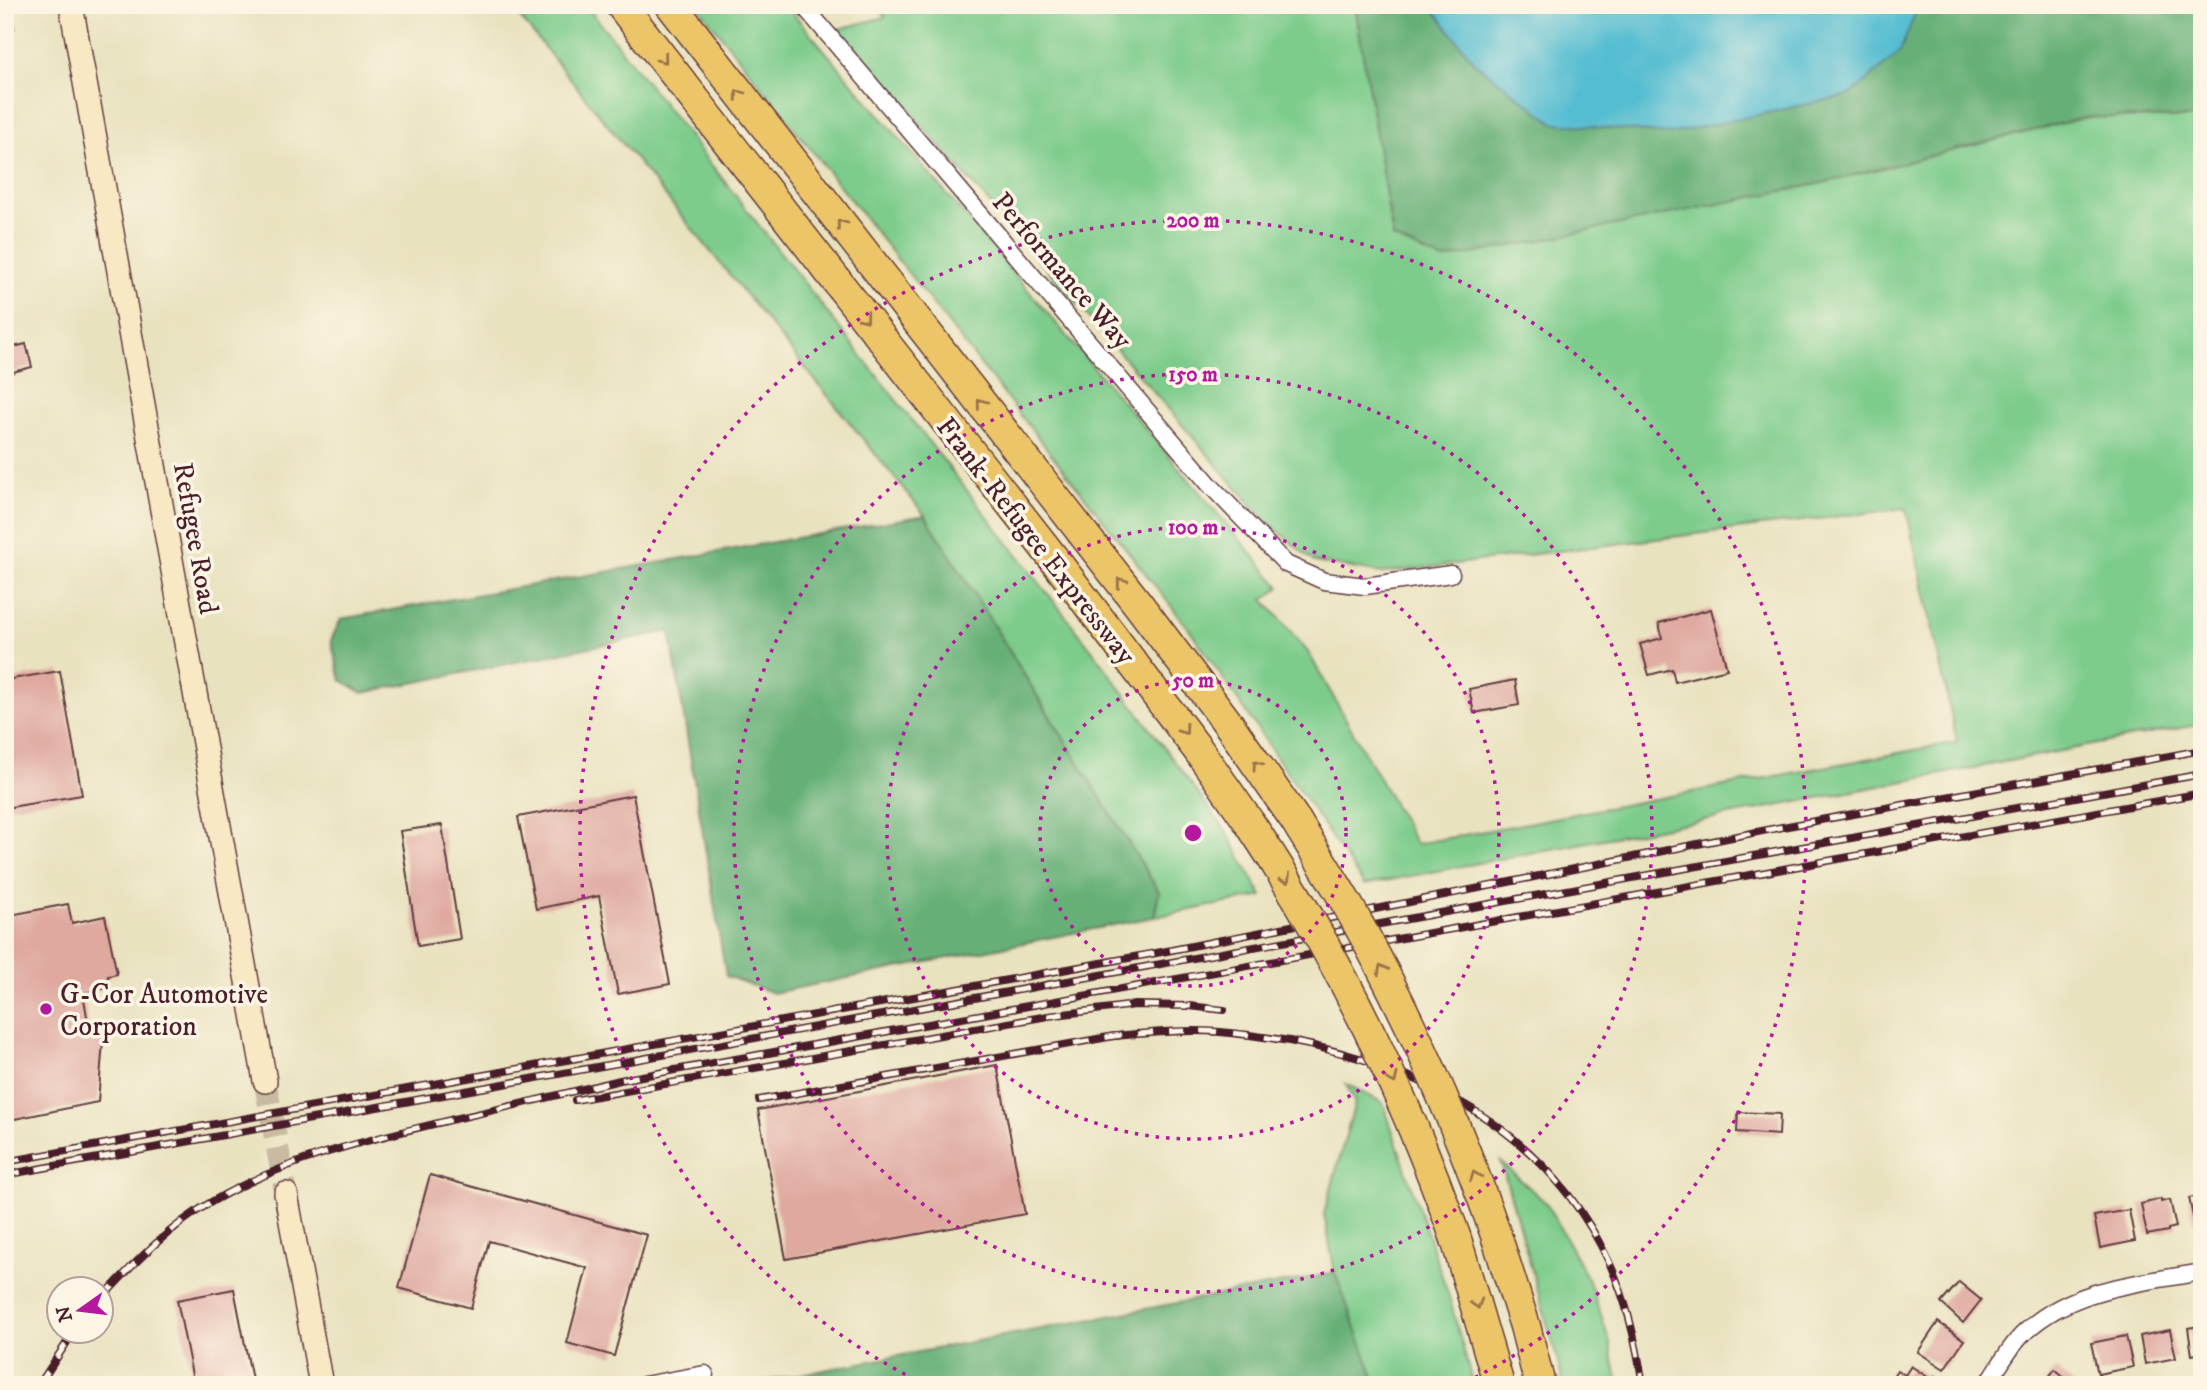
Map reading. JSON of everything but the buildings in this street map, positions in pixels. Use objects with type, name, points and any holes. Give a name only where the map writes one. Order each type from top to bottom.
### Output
[{"type":"highway","name":"Frank-Refugee Expressway","points":[[621,5],[1054,559],[1199,751],[1283,873],[1374,1038],[1418,1135],[1456,1239],[1499,1385]]},
{"type":"highway","name":"Frank-Refugee Expressway","points":[[671,5],[1138,604],[1230,726],[1296,821],[1350,910],[1396,995],[1457,1130],[1498,1241],[1540,1385]]},
{"type":"main road","name":"Refugee Road","points":[[71,5],[265,1082]]},
{"type":"main road","points":[[286,1194],[321,1385]]},
{"type":"street","name":"Performance Way","points":[[803,5],[1210,485],[1286,564],[1324,581],[1365,586],[1451,574]]},
{"type":"street","points":[[1987,1385],[2024,1332],[2069,1301],[2099,1291],[2202,1272]]},
{"type":"street","points":[[644,1385],[705,1374]]},
{"type":"green space","points":[[510,5],[586,5],[1089,646],[1226,831],[1262,896],[1154,917],[1159,892],[925,515]]},
{"type":"green space","points":[[697,5],[786,5],[1280,587],[1264,600],[1308,652],[1416,844],[1957,742],[1906,508],[1383,573],[1314,562],[1264,519],[838,29],[886,17],[875,5],[1355,5],[1393,238],[1818,184],[2087,117],[2202,118],[2202,724],[1364,885],[1190,630]]},
{"type":"green space","points":[[1355,5],[1430,5],[1476,64],[1900,52],[1917,5],[2202,5],[2202,118],[2087,117],[1818,184],[1442,260],[1393,238]]},
{"type":"green space","points":[[925,515],[1159,892],[1154,917],[773,993],[726,976],[670,631],[363,693],[341,680],[331,640],[341,619]]},
{"type":"green space","points":[[1346,1084],[1383,1103],[1450,1300],[1473,1385],[1377,1385],[1335,1273],[1324,1214],[1355,1103]]},
{"type":"green space","points":[[1501,1162],[1546,1203],[1588,1279],[1609,1339],[1618,1385],[1563,1385]]},
{"type":"green space","points":[[1335,1273],[1377,1385],[745,1385]]},
{"type":"water","points":[[1430,5],[1918,6],[1900,52],[1850,95],[1670,134],[1554,123],[1476,64]]},
{"type":"tunnel","points":[[265,1081],[286,1194]]},
{"type":"railway","points":[[5,1162],[1167,951],[1777,828],[2202,750]]},
{"type":"railway","points":[[5,1175],[2202,774]]},
{"type":"railway","points":[[116,1283],[168,1233],[197,1211],[272,1172],[364,1141],[620,1080],[2202,793]]},
{"type":"railway","points":[[575,1100],[1048,1016],[1135,1005],[1224,1010]]},
{"type":"railway","points":[[759,1100],[1114,1036],[1180,1031],[1220,1032],[1279,1039],[1338,1052],[1394,1070],[1448,1095],[1497,1126],[1541,1164],[1579,1209],[1609,1262],[1621,1292],[1643,1385]]},
{"type":"railway","points":[[39,1385],[66,1344]]},
{"type":"place","name":"G-Cor Automotive Corporation","points":[[46,1009]]}]
